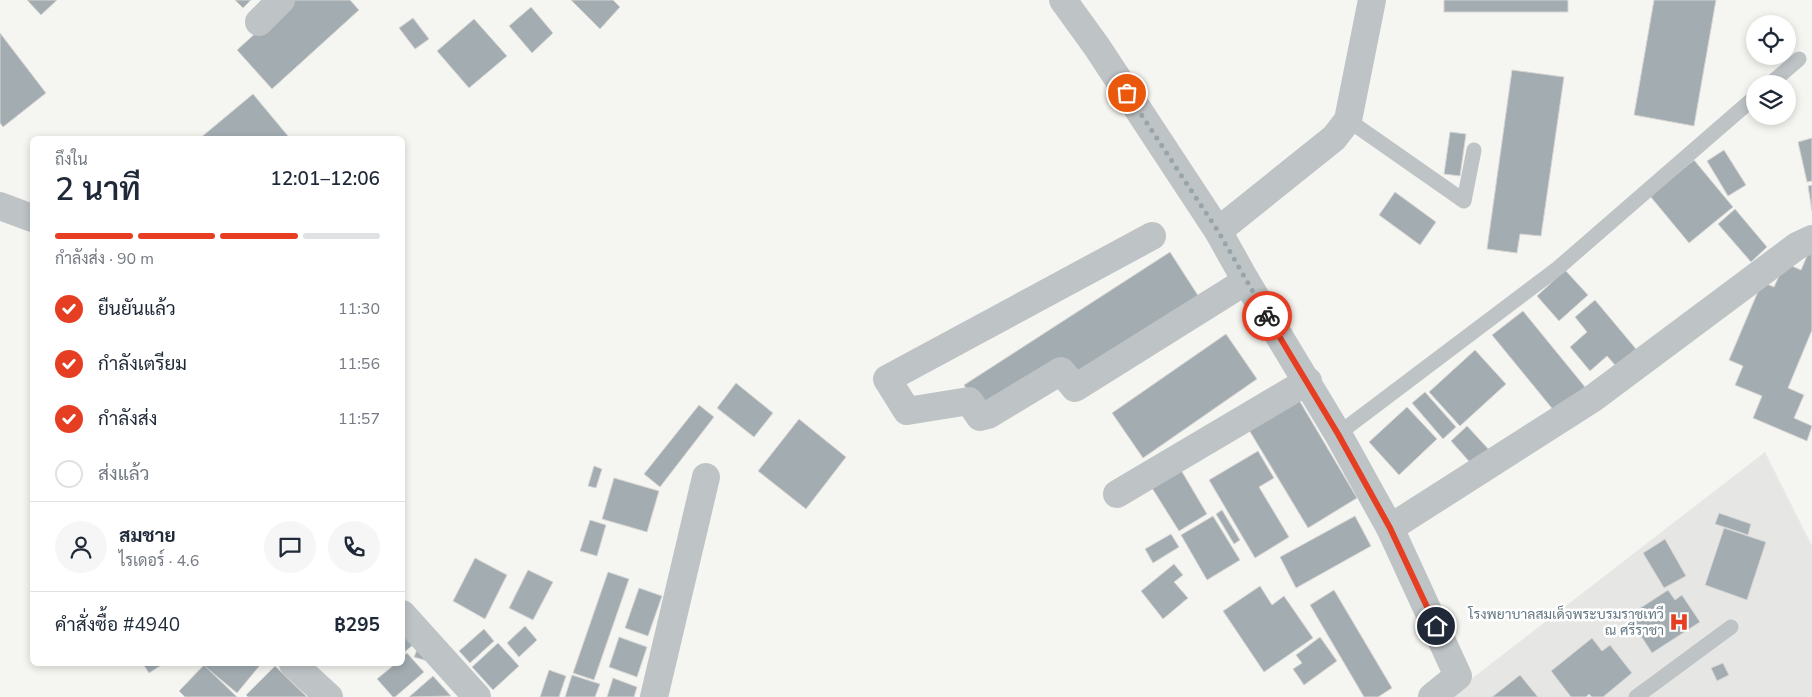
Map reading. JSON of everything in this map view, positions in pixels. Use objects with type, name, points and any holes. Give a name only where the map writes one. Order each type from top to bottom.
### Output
[{"type":"street","points":[[259,22],[281,0]]},
{"type":"street","points":[[1063,0],[1218,231],[1246,281],[1308,381],[1390,528],[1458,676],[1432,697]]},
{"type":"street","points":[[1218,231],[1334,138],[1348,120],[1372,0]]},
{"type":"street","points":[[0,206],[30,217]]},
{"type":"street","points":[[1152,236],[887,379],[907,411],[969,401],[980,417],[988,415],[1061,371],[1075,388],[1246,281]]},
{"type":"street","points":[[1390,528],[1592,399],[1797,246],[1812,239]]},
{"type":"street","points":[[1117,494],[1308,381]]},
{"type":"street","points":[[654,697],[706,477]]},
{"type":"street","points":[[405,617],[477,697]]},
{"type":"street","points":[[295,666],[329,697]]},
{"type":"lane","points":[[1780,75],[1799,59]]},
{"type":"lane","points":[[1338,434],[1558,268],[1746,105]]},
{"type":"lane","points":[[1348,120],[1464,200],[1474,150]]},
{"type":"lane","points":[[1636,697],[1731,626]]},
{"type":"shaded area","name":"โรงพยาบาลสมเด็จพระบรมราชเทวี ณ ศรีราชา","points":[[1765,452],[1812,546],[1812,697],[1448,697]]},
{"type":"building","points":[[27,0],[57,0],[41,15]]},
{"type":"building","points":[[235,0],[251,0],[243,8]]},
{"type":"building","points":[[292,0],[350,0],[359,10],[272,89],[237,50]]},
{"type":"building","points":[[571,0],[613,0],[620,7],[600,29]]},
{"type":"building","points":[[1444,0],[1568,0],[1568,12],[1444,12]]},
{"type":"building","points":[[1654,0],[1716,0],[1694,126],[1634,115]]},
{"type":"building","points":[[531,7],[553,33],[532,53],[509,26]]},
{"type":"building","points":[[413,18],[429,39],[415,49],[399,28]]},
{"type":"building","points":[[474,19],[507,56],[469,88],[437,51]]},
{"type":"building","points":[[0,33],[46,93],[3,127],[0,123]]},
{"type":"building","points":[[1512,70],[1564,77],[1541,236],[1520,234],[1517,253],[1487,249]]},
{"type":"building","points":[[253,94],[288,136],[203,136]]},
{"type":"building","points":[[1450,132],[1466,134],[1460,176],[1444,174]]},
{"type":"building","points":[[1812,138],[1812,181],[1807,182],[1798,142]]},
{"type":"building","points":[[1724,150],[1746,185],[1728,196],[1707,161]]},
{"type":"building","points":[[1694,160],[1733,207],[1689,243],[1650,196]]},
{"type":"building","points":[[1812,185],[1812,211],[1808,186]]},
{"type":"building","points":[[1395,192],[1436,222],[1420,245],[1379,215]]},
{"type":"building","points":[[1735,209],[1767,247],[1751,262],[1718,224]]},
{"type":"building","points":[[1810,249],[1812,250],[1812,330],[1788,388],[1804,395],[1794,418],[1812,426],[1807,441],[1753,418],[1762,396],[1735,385],[1743,366],[1729,360],[1762,282],[1774,287],[1785,263],[1801,270]]},
{"type":"building","points":[[1170,252],[1199,297],[1072,379],[982,413],[964,385]]},
{"type":"building","points":[[1565,270],[1588,295],[1559,321],[1537,296]]},
{"type":"building","points":[[1595,300],[1636,349],[1616,366],[1607,356],[1590,371],[1570,347],[1587,332],[1575,317]]},
{"type":"building","points":[[1523,311],[1585,387],[1555,412],[1492,335]]},
{"type":"building","points":[[1226,334],[1257,379],[1143,458],[1112,413]]},
{"type":"building","points":[[1475,350],[1506,384],[1460,426],[1429,392]]},
{"type":"building","points":[[736,383],[773,413],[754,437],[717,408]]},
{"type":"building","points":[[1425,392],[1456,427],[1443,439],[1412,403]]},
{"type":"building","points":[[1299,400],[1357,498],[1308,528],[1249,430]]},
{"type":"building","points":[[699,405],[714,417],[660,487],[644,474]]},
{"type":"building","points":[[1407,407],[1437,439],[1399,475],[1369,442]]},
{"type":"building","points":[[799,419],[846,457],[806,509],[758,471]]},
{"type":"building","points":[[1467,426],[1492,453],[1475,468],[1451,441]]},
{"type":"building","points":[[1258,451],[1274,478],[1259,487],[1289,537],[1255,558],[1209,480]]},
{"type":"building","points":[[594,466],[602,469],[596,488],[588,486]]},
{"type":"building","points":[[1181,470],[1207,514],[1179,531],[1152,488]]},
{"type":"building","points":[[614,478],[659,491],[647,532],[602,519]]},
{"type":"building","points":[[1222,510],[1240,540],[1234,544],[1216,514]]},
{"type":"building","points":[[1719,513],[1751,524],[1748,535],[1715,524]]},
{"type":"building","points":[[1213,516],[1240,560],[1207,580],[1181,535]]},
{"type":"building","points":[[1355,516],[1371,546],[1296,588],[1280,557]]},
{"type":"building","points":[[590,520],[606,525],[597,556],[580,551]]},
{"type":"building","points":[[1724,528],[1766,542],[1747,600],[1705,585]]},
{"type":"building","points":[[1171,534],[1179,547],[1153,563],[1145,549]]},
{"type":"building","points":[[1665,539],[1686,576],[1664,588],[1643,553]]},
{"type":"building","points":[[475,558],[507,575],[485,619],[453,601]]},
{"type":"building","points":[[1174,564],[1183,575],[1174,582],[1188,598],[1163,619],[1141,591]]},
{"type":"building","points":[[528,570],[553,582],[533,620],[509,608]]},
{"type":"building","points":[[608,572],[629,579],[594,680],[573,673]]},
{"type":"building","points":[[1260,586],[1272,605],[1284,596],[1313,638],[1264,672],[1223,611]]},
{"type":"building","points":[[639,588],[662,596],[648,636],[625,628]]},
{"type":"building","points":[[1334,590],[1392,688],[1378,697],[1364,697],[1310,605]]},
{"type":"building","points":[[1668,590],[1675,600],[1682,595],[1700,622],[1652,653],[1628,616]]},
{"type":"building","points":[[405,624],[419,640],[405,652]]},
{"type":"building","points":[[525,626],[537,640],[519,657],[507,643]]},
{"type":"building","points":[[484,629],[494,641],[470,663],[459,651]]},
{"type":"building","points":[[619,637],[647,647],[637,677],[609,667]]},
{"type":"building","points":[[1320,637],[1337,661],[1304,685],[1293,669],[1302,663],[1296,655]]},
{"type":"building","points":[[1592,638],[1602,651],[1610,645],[1632,673],[1603,697],[1592,697],[1589,694],[1586,697],[1571,697],[1551,671]]},
{"type":"building","points":[[498,643],[519,666],[493,690],[472,667]]},
{"type":"building","points":[[418,647],[431,662],[414,657]]},
{"type":"building","points":[[407,653],[424,672],[393,697],[377,679],[393,666],[405,666],[405,655]]},
{"type":"building","points":[[1723,663],[1729,675],[1717,681],[1711,668]]},
{"type":"building","points":[[144,666],[160,666],[149,673]]},
{"type":"building","points":[[204,666],[259,666],[237,693]]},
{"type":"building","points":[[205,666],[237,697],[185,697],[179,691]]},
{"type":"building","points":[[275,666],[307,697],[248,697],[246,695]]},
{"type":"building","points":[[549,670],[566,676],[559,697],[540,697]]},
{"type":"building","points":[[572,675],[600,684],[595,697],[565,697]]},
{"type":"building","points":[[1520,675],[1538,697],[1492,697]]},
{"type":"building","points":[[433,676],[451,696],[409,697]]},
{"type":"building","points":[[613,678],[637,687],[634,697],[607,697]]},
{"type":"way so far","points":[[1127,93],[1218,231],[1267,316]]},
{"type":"place","name":"โรงพยาบาลสมเด็จพระบรมราชเทวี ณ ศรีราชา","points":[[1679,622]]},
{"type":"route","points":[[1267,316],[1308,381],[1390,528],[1436,626]]}]
